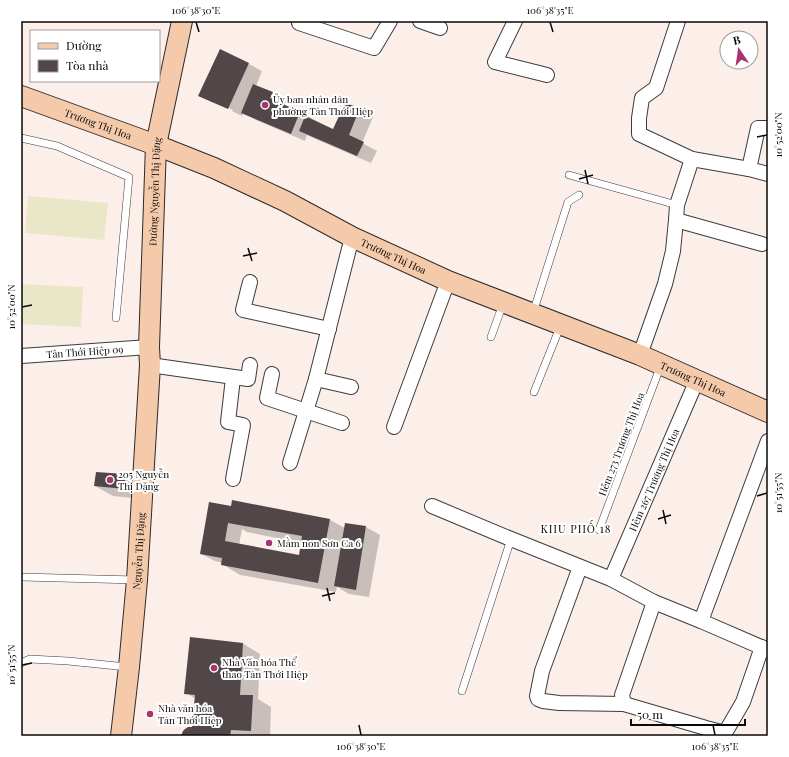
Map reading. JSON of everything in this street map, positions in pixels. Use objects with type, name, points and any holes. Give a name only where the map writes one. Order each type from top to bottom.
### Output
[{"type":"street","name":"Đường Nguyễn Thị Đặng","points":[[150,356],[156,145],[182,21]]},
{"type":"street","points":[[299,23],[374,48],[390,21]]},
{"type":"street","points":[[420,21],[440,28]]},
{"type":"street","points":[[515,21],[495,62],[547,75]]},
{"type":"street","points":[[678,21],[656,88],[642,98],[639,118],[639,134],[692,158],[768,174]]},
{"type":"street","name":"Trương Thị Hoa","points":[[21,96],[156,145],[214,168],[278,198],[352,237],[448,281],[640,355],[768,412]]},
{"type":"street","points":[[749,169],[758,128],[768,128]]},
{"type":"street","points":[[640,355],[665,284],[673,251],[677,205],[692,158]]},
{"type":"street","points":[[676,220],[762,244]]},
{"type":"street","points":[[290,463],[316,378],[352,237]]},
{"type":"street","points":[[394,427],[448,281]]},
{"type":"street","points":[[250,282],[243,310],[329,329]]},
{"type":"street","name":"Tân Thới Hiệp 09","points":[[21,356],[150,356],[233,378]]},
{"type":"street","name":"Nguyễn Thị Đặng","points":[[121,736],[137,580],[150,356]]},
{"type":"street","points":[[233,479],[243,425],[228,422],[233,378],[248,379],[250,365]]},
{"type":"street","points":[[272,374],[267,398],[342,423]]},
{"type":"street","points":[[316,378],[350,387]]},
{"type":"street","name":"Hẻm 267 Trương Thị Hoa","points":[[611,579],[697,380]]},
{"type":"street","points":[[701,621],[768,441]]},
{"type":"street","points":[[432,506],[611,579],[654,602],[765,649],[743,702],[724,734],[624,704],[559,703],[538,699],[537,696],[542,671],[580,567]]},
{"type":"street","points":[[624,704],[622,695],[654,602]]},
{"type":"lane","points":[[21,138],[57,146],[129,177],[116,318]]},
{"type":"lane","points":[[568,175],[677,205]]},
{"type":"lane","points":[[533,314],[568,202],[579,196]]},
{"type":"lane","points":[[492,337],[503,302]]},
{"type":"lane","points":[[534,392],[561,324]]},
{"type":"lane","name":"Hẻm 273 Trương Thị Hoa","points":[[599,530],[662,365]]},
{"type":"lane","points":[[462,690],[511,539]]},
{"type":"lane","points":[[21,577],[137,580]]},
{"type":"lane","points":[[21,663],[30,659],[129,667]]},
{"type":"shaded area","points":[[28,196],[108,203],[104,240],[25,233]]},
{"type":"shaded area","points":[[21,284],[83,287],[81,327],[21,324]]},
{"type":"building","points":[[220,49],[249,63],[228,109],[198,96]]},
{"type":"building","name":"Ủy ban nhân dân phường Tân Thới Hiệp","points":[[253,84],[273,92],[270,98],[300,112],[291,134],[241,113]]},
{"type":"building","points":[[345,103],[360,108],[349,135],[364,142],[357,156],[299,131],[305,116],[333,129]]},
{"type":"building","name":"205 Nguyễn Thị Đặng","points":[[96,472],[125,474],[125,489],[94,486]]},
{"type":"building","points":[[232,500],[330,519],[318,583],[221,565],[222,558],[200,554],[209,502],[231,506]],"holes":[[[228,523],[302,536],[299,555],[225,541]]]},
{"type":"building","points":[[345,523],[366,526],[356,590],[334,586]]},
{"type":"building","name":"Nhà Văn hóa Thể thao Tân Thới Hiệp","points":[[190,637],[243,643],[240,695],[253,695],[251,731],[231,730],[230,736],[181,736],[185,729],[192,727],[195,695],[184,694]]},
{"type":"place","name":"Ủy ban nhân dân phường Tân Thới Hiệp","points":[[265,105]]},
{"type":"place","name":"205 Nguyễn Thị Đặng","points":[[110,480]]},
{"type":"place","name":"Mầm non Sơn Ca 6","points":[[269,543]]},
{"type":"place","name":"Nhà Văn hóa Thể thao Tân Thới Hiệp","points":[[214,668]]},
{"type":"place","name":"Nhà văn hóa Tân Thới Hiệp","points":[[150,714]]},
{"type":"district","name":"KHU PHỐ 18","points":[[576,529]]}]
